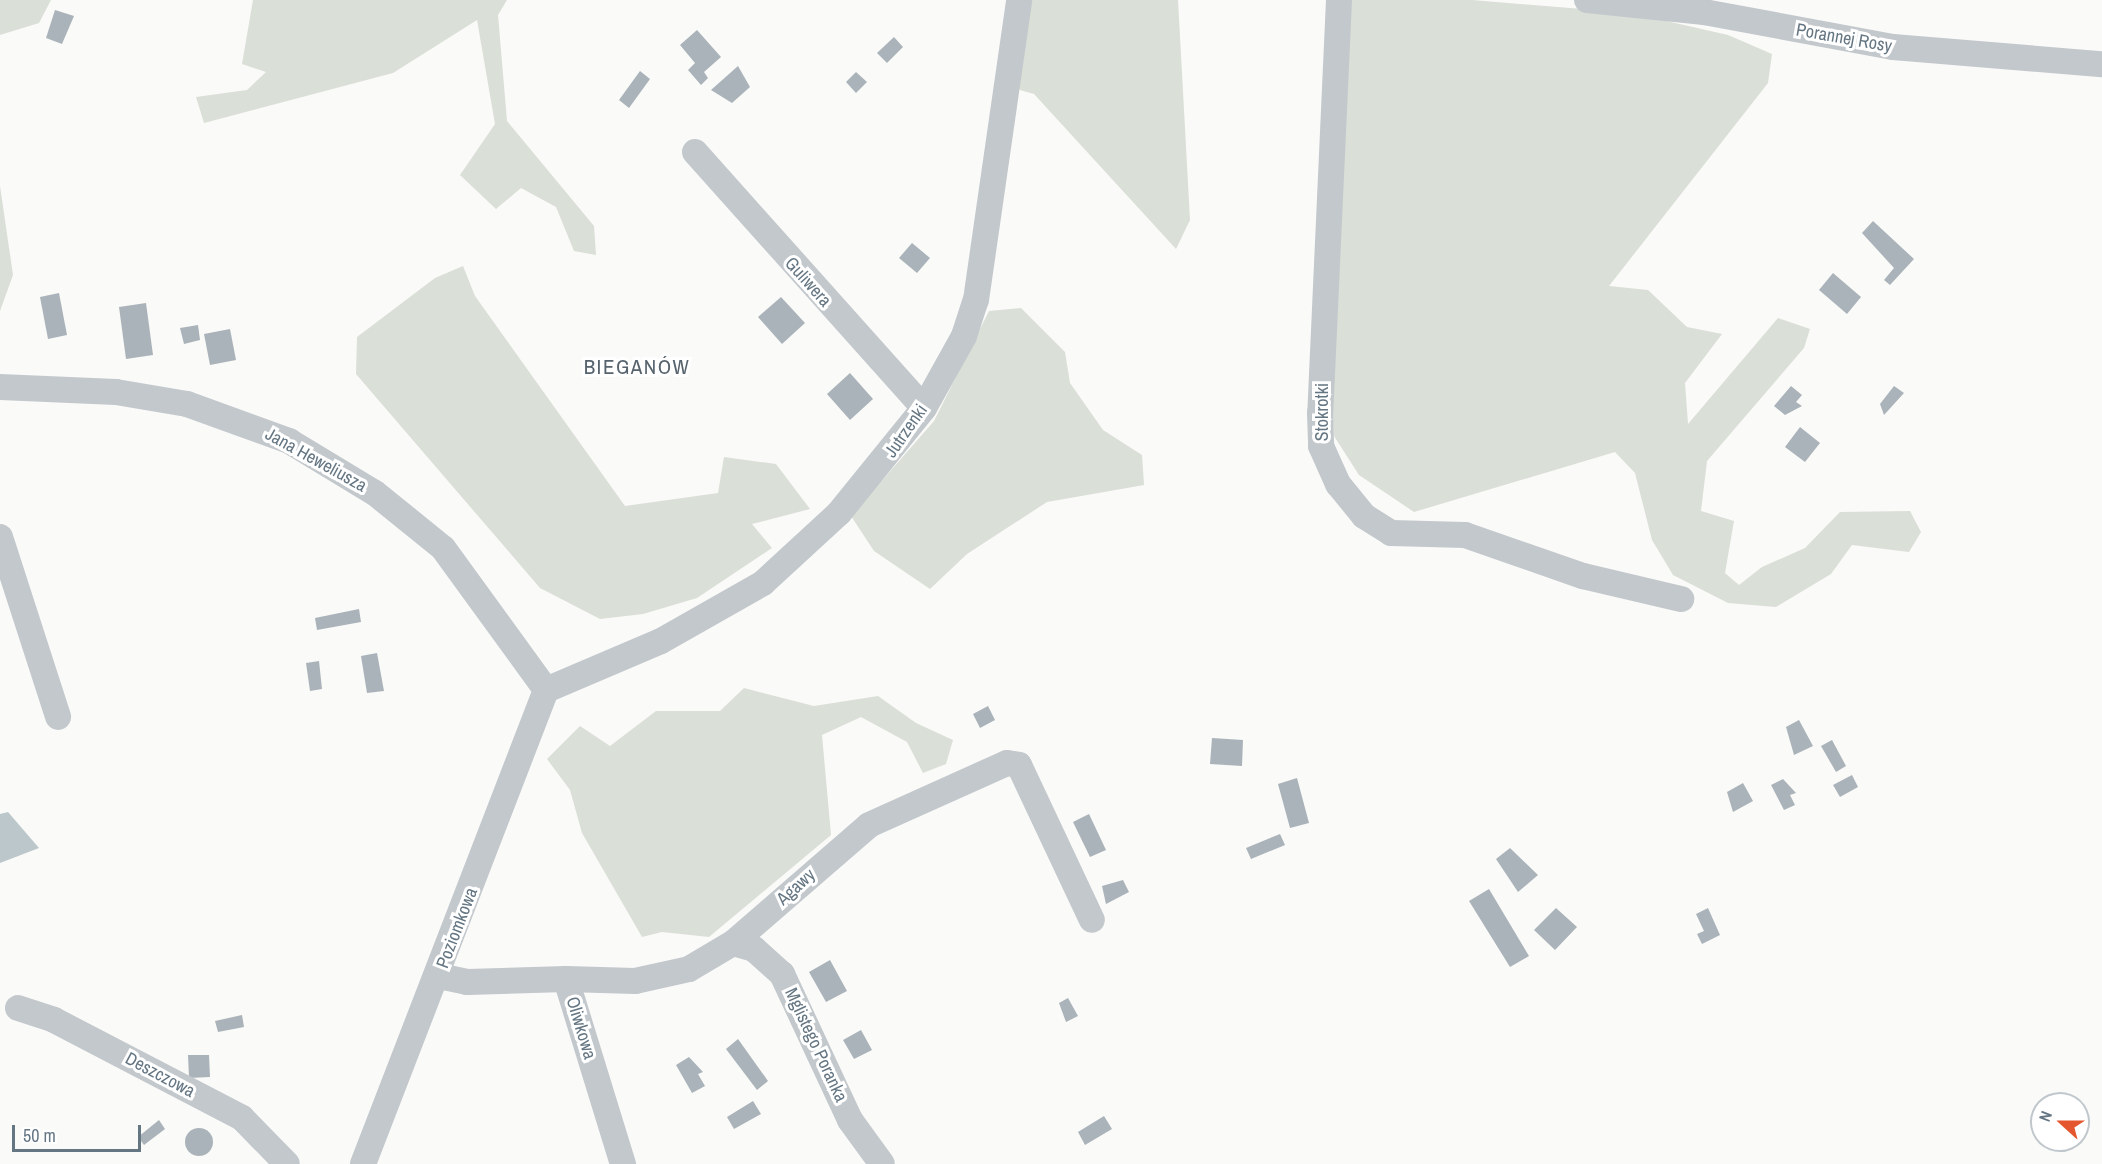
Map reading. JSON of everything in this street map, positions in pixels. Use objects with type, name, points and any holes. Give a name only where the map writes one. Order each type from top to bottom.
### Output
[{"type":"street","name":"Jutrzenki","points":[[546,690],[661,642],[763,583],[818,536],[892,453],[924,408],[964,336],[976,300],[1019,0]]},
{"type":"street","name":"Stokrotki","points":[[1339,0],[1320,413],[1321,446],[1338,484],[1364,516],[1391,533],[1465,535],[1583,576],[1682,599]]},
{"type":"street","name":"Porannej Rosy","points":[[1587,0],[1704,12],[1893,47],[2102,64]]},
{"type":"street","name":"Guliwera","points":[[695,152],[924,408]]},
{"type":"street","name":"Jana Heweliusza","points":[[0,387],[116,392],[187,404],[289,441],[375,493],[443,548],[546,690]]},
{"type":"street","points":[[0,537],[58,717]]},
{"type":"street","name":"Poziomkowa","points":[[363,1164],[439,976],[546,690]]},
{"type":"street","name":"Agawy","points":[[566,979],[664,978],[733,943],[869,825],[1007,763],[1019,765],[1092,920]]},
{"type":"street","name":"Mglistego Poranka","points":[[733,943],[754,950],[782,974],[850,1120],[882,1164]]},
{"type":"street","name":"Oliwkowa","points":[[439,976],[467,982],[566,979],[623,1164]]},
{"type":"street","name":"Deszczowa","points":[[18,1008],[54,1020],[242,1118],[287,1164]]},
{"type":"shaded area","points":[[0,0],[51,0],[39,23],[0,35]]},
{"type":"shaded area","points":[[253,0],[507,0],[498,15],[507,121],[594,226],[596,255],[574,251],[556,207],[521,188],[496,209],[460,175],[495,124],[477,20],[393,73],[204,123],[196,97],[247,90],[266,72],[242,64]]},
{"type":"shaded area","points":[[1030,0],[1178,0],[1190,220],[1176,249],[1034,94],[1020,90],[1014,79]]},
{"type":"shaded area","points":[[1344,0],[1472,0],[1631,13],[1728,35],[1772,54],[1768,83],[1609,286],[1648,290],[1687,327],[1722,334],[1685,383],[1688,424],[1778,318],[1810,329],[1804,348],[1707,461],[1701,511],[1734,521],[1725,573],[1739,585],[1762,567],[1805,548],[1840,512],[1910,511],[1921,532],[1909,552],[1852,545],[1831,574],[1776,607],[1728,603],[1673,575],[1652,540],[1635,473],[1615,452],[1414,512],[1359,475],[1334,436],[1328,355]]},
{"type":"shaded area","points":[[0,186],[13,275],[0,311]]},
{"type":"shaded area","points":[[463,266],[475,296],[625,506],[718,493],[724,457],[776,464],[810,509],[752,524],[772,548],[697,598],[643,614],[600,619],[540,588],[356,374],[357,337],[435,278]]},
{"type":"shaded area","points":[[1021,308],[1065,352],[1070,383],[1103,430],[1142,455],[1144,485],[1047,502],[967,554],[930,589],[874,551],[851,516],[934,421],[989,311]]},
{"type":"shaded area","points":[[744,688],[814,706],[878,696],[916,723],[953,740],[946,764],[923,773],[907,742],[861,717],[822,735],[831,835],[709,937],[662,932],[642,937],[582,833],[570,790],[547,759],[580,726],[610,746],[656,711],[720,711]]},
{"type":"shaded area","points":[[8,812],[39,848],[0,863],[0,814]]},
{"type":"building","points":[[55,10],[74,16],[62,44],[46,38]]},
{"type":"building","points":[[697,30],[721,57],[704,72],[708,78],[701,85],[688,70],[695,63],[680,45]]},
{"type":"building","points":[[894,37],[903,47],[887,63],[877,53]]},
{"type":"building","points":[[738,66],[750,87],[732,103],[711,90]]},
{"type":"building","points":[[640,71],[650,79],[629,108],[619,100]]},
{"type":"building","points":[[856,72],[867,82],[856,93],[846,82]]},
{"type":"building","points":[[1873,221],[1914,259],[1890,285],[1884,280],[1894,268],[1862,233]]},
{"type":"building","points":[[912,243],[930,258],[917,273],[899,258]]},
{"type":"building","points":[[1833,273],[1861,297],[1847,314],[1819,290]]},
{"type":"building","points":[[59,293],[67,335],[48,339],[40,297]]},
{"type":"building","points":[[781,297],[805,323],[782,344],[758,317]]},
{"type":"building","points":[[146,303],[153,355],[126,359],[119,307]]},
{"type":"building","points":[[198,325],[200,340],[184,344],[180,328]]},
{"type":"building","points":[[230,329],[236,360],[210,365],[204,334]]},
{"type":"building","points":[[850,373],[873,399],[850,420],[827,394]]},
{"type":"building","points":[[1791,386],[1802,395],[1796,402],[1802,406],[1785,415],[1774,406]]},
{"type":"building","points":[[1894,386],[1904,393],[1884,415],[1880,404]]},
{"type":"building","points":[[1800,427],[1820,443],[1805,462],[1785,447]]},
{"type":"building","points":[[359,609],[361,622],[317,630],[315,618]]},
{"type":"building","points":[[377,653],[384,691],[367,693],[361,656]]},
{"type":"building","points":[[319,661],[322,689],[310,691],[306,663]]},
{"type":"building","points":[[988,706],[995,720],[980,728],[973,714]]},
{"type":"building","points":[[1799,720],[1813,746],[1794,755],[1786,727]]},
{"type":"building","points":[[1212,738],[1243,740],[1242,766],[1210,764]]},
{"type":"building","points":[[1832,740],[1846,766],[1836,772],[1821,746]]},
{"type":"building","points":[[1852,775],[1858,787],[1840,797],[1833,785]]},
{"type":"building","points":[[1297,778],[1309,823],[1290,828],[1278,784]]},
{"type":"building","points":[[1783,779],[1796,793],[1790,795],[1795,805],[1784,810],[1771,785]]},
{"type":"building","points":[[1743,783],[1753,801],[1733,812],[1727,792]]},
{"type":"building","points":[[1089,814],[1106,850],[1090,857],[1073,822]]},
{"type":"building","points":[[1280,834],[1285,845],[1251,859],[1246,848]]},
{"type":"building","points":[[1510,848],[1538,875],[1518,892],[1496,859]]},
{"type":"building","points":[[1123,880],[1129,892],[1106,904],[1102,886]]},
{"type":"building","points":[[1489,889],[1529,956],[1510,967],[1469,901]]},
{"type":"building","points":[[1556,908],[1577,927],[1555,950],[1534,930]]},
{"type":"building","points":[[1708,908],[1720,935],[1702,944],[1697,934],[1704,931],[1696,914]]},
{"type":"building","points":[[830,960],[847,991],[826,1002],[809,972]]},
{"type":"building","points":[[1068,998],[1078,1016],[1066,1022],[1059,1003]]},
{"type":"building","points":[[242,1015],[244,1027],[218,1032],[215,1021]]},
{"type":"building","points":[[861,1030],[872,1050],[854,1059],[843,1040]]},
{"type":"building","points":[[738,1039],[768,1081],[757,1090],[726,1049]]},
{"type":"building","points":[[188,1055],[209,1055],[210,1077],[189,1078]]},
{"type":"building","points":[[689,1057],[703,1072],[698,1074],[705,1086],[692,1093],[676,1065]]},
{"type":"building","points":[[753,1101],[761,1114],[734,1129],[727,1117]]},
{"type":"building","points":[[1104,1116],[1112,1129],[1085,1145],[1078,1132]]},
{"type":"building","points":[[159,1120],[165,1129],[144,1145],[138,1137]]},
{"type":"building","points":[[199,1128],[209,1132],[213,1142],[209,1152],[199,1156],[189,1152],[185,1142],[189,1132]]},
{"type":"district","name":"BIEGANÓW","points":[[637,367]]}]
